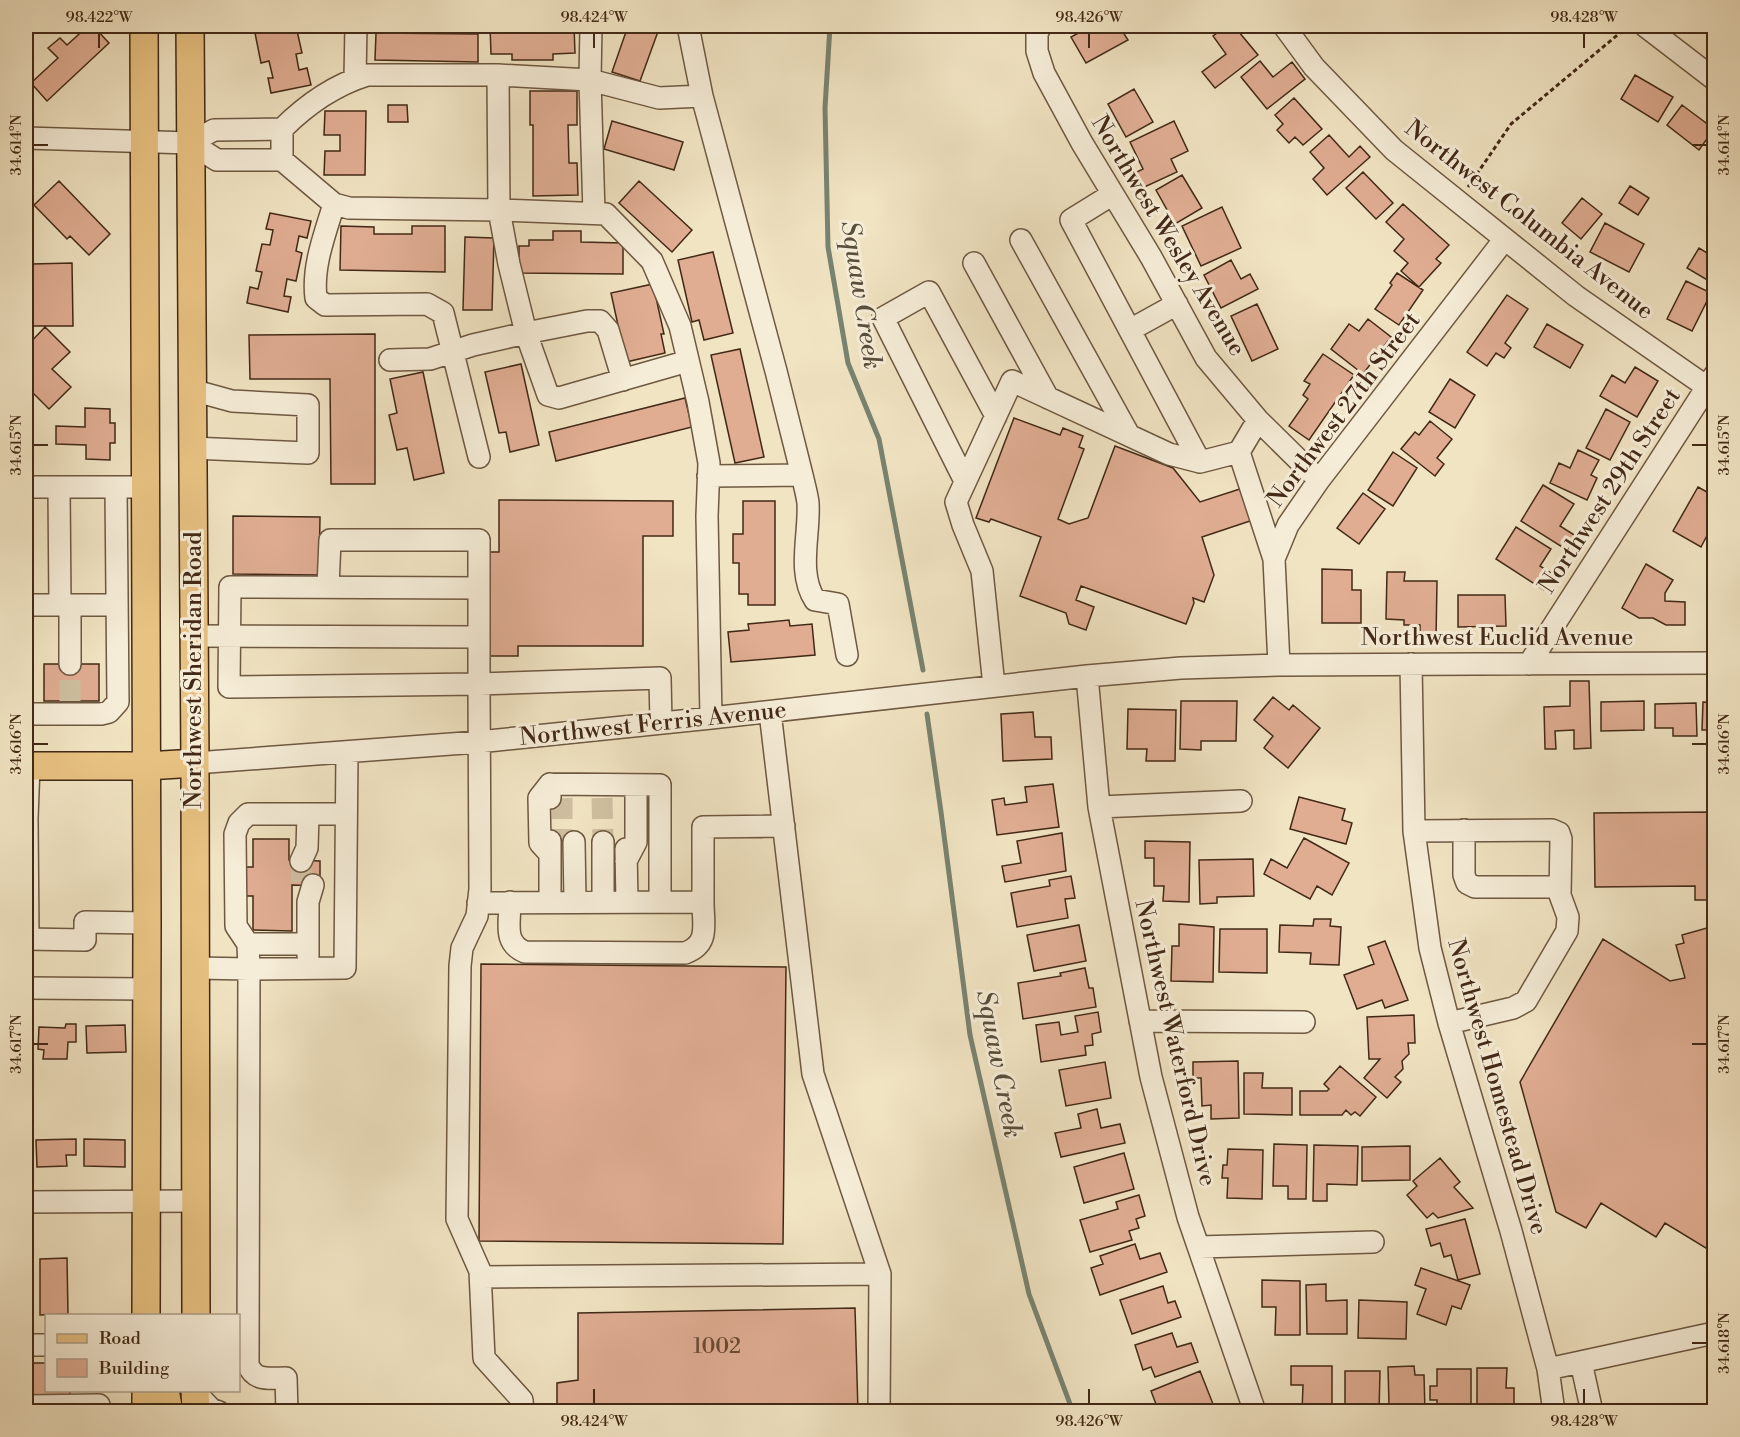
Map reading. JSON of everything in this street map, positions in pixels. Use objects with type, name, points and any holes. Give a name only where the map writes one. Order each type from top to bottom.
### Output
[{"type":"main road","name":"Northwest Sheridan Road","points":[[144,26],[147,766],[146,1314]]},
{"type":"main road","name":"Northwest Sheridan Road","points":[[190,26],[196,1314]]},
{"type":"main road","name":"Northwest Ferris Avenue","points":[[27,766],[147,766],[195,763]]},
{"type":"main road","points":[[146,1283],[158,1304],[160,1314]]},
{"type":"main road","points":[[146,1392],[146,1412]]},
{"type":"main road","points":[[165,1392],[169,1412]]},
{"type":"street","points":[[355,78],[356,26]]},
{"type":"street","points":[[591,26],[590,81],[594,213]]},
{"type":"street","points":[[688,26],[702,96],[776,371],[808,503],[808,590],[815,600],[838,604],[847,655]]},
{"type":"street","name":"Northwest Wesley Avenue","points":[[1041,26],[1036,33],[1036,51],[1044,73],[1082,143],[1151,257],[1206,358],[1258,420],[1319,480]]},
{"type":"street","name":"Northwest Columbia Avenue","points":[[1284,26],[1314,67],[1394,150],[1576,296],[1711,381]]},
{"type":"street","points":[[1645,26],[1714,79]]},
{"type":"street","points":[[26,138],[190,143],[214,130],[282,129],[322,96],[355,78],[367,75],[498,75],[590,81],[660,98],[702,96]]},
{"type":"street","points":[[498,75],[499,210],[526,333],[548,395],[559,398],[688,361]]},
{"type":"street","points":[[282,129],[282,160]]},
{"type":"street","points":[[190,143],[217,160],[282,160],[334,204],[349,208],[606,214],[652,261],[680,326],[707,453],[711,718]]},
{"type":"street","points":[[1113,194],[1071,220],[1200,462]]},
{"type":"street","points":[[334,204],[317,264],[314,283],[316,298],[325,305],[427,304],[443,314],[478,457]]},
{"type":"street","points":[[1021,240],[1129,435]]},
{"type":"street","name":"Northwest 27th Street","points":[[1279,665],[1274,559],[1288,525],[1319,480],[1504,240]]},
{"type":"street","points":[[974,263],[1048,398]]},
{"type":"street","points":[[965,482],[883,318],[929,292],[996,416]]},
{"type":"street","points":[[1130,330],[1177,304]]},
{"type":"street","points":[[390,360],[430,359],[473,345],[526,333],[587,321],[600,321],[608,330],[623,380]]},
{"type":"street","points":[[994,686],[982,571],[956,502],[1012,381],[1169,454],[1200,462],[1239,452],[1258,420]]},
{"type":"street","name":"Northwest 29th Street","points":[[1529,664],[1711,381]]},
{"type":"street","points":[[192,390],[232,401],[308,405],[308,453],[192,448]]},
{"type":"street","points":[[1239,452],[1274,559]]},
{"type":"street","points":[[708,476],[802,475]]},
{"type":"street","points":[[26,487],[146,488]]},
{"type":"street","points":[[59,487],[70,664]]},
{"type":"street","points":[[26,714],[70,707],[101,714],[109,712],[118,702],[116,488]]},
{"type":"street","points":[[328,587],[330,540],[479,540],[480,889],[477,916],[462,948],[460,966],[458,1219],[481,1276],[484,1358],[522,1401],[523,1412]]},
{"type":"street","points":[[478,588],[230,586],[229,687],[478,684],[660,678],[661,723]]},
{"type":"street","points":[[26,604],[117,605]]},
{"type":"street","points":[[194,636],[478,637]]},
{"type":"street","name":"Northwest Euclid Avenue","points":[[1279,665],[1714,663]]},
{"type":"street","name":"Northwest Homestead Drive","points":[[1411,664],[1414,831],[1430,948],[1449,1023],[1511,1231],[1548,1369],[1554,1412]]},
{"type":"street","name":"Northwest Ferris Avenue","points":[[195,763],[478,742],[1087,676],[1181,668],[1279,665]]},
{"type":"street","name":"Northwest Waterford Drive","points":[[1087,676],[1099,807],[1151,1077],[1188,1217],[1255,1412]]},
{"type":"street","points":[[770,712],[813,1074],[880,1274],[879,1412]]},
{"type":"street","points":[[196,968],[345,968],[347,752]]},
{"type":"street","points":[[27,766],[27,939],[85,940],[85,922],[147,923]]},
{"type":"street","points":[[563,903],[559,845],[540,843],[539,798],[562,791],[617,790],[660,784],[660,902]]},
{"type":"street","points":[[617,790],[636,842],[617,847]]},
{"type":"street","points":[[1099,807],[1240,801]]},
{"type":"street","points":[[287,1412],[286,1378],[258,1378],[250,1372],[248,1364],[249,969],[248,944],[236,926],[235,834],[239,823],[248,814],[346,814]]},
{"type":"street","points":[[307,856],[308,814]]},
{"type":"street","points":[[510,903],[510,941],[515,948],[525,952],[685,953],[697,949],[703,940],[703,827],[784,826]]},
{"type":"street","points":[[1464,830],[1464,875],[1467,883],[1475,887],[1560,887]]},
{"type":"street","points":[[1414,831],[1552,830],[1559,833],[1560,895],[1568,917],[1567,931],[1526,1001],[1513,1008],[1449,1023]]},
{"type":"street","points":[[616,902],[617,847]]},
{"type":"street","points":[[616,902],[617,847]]},
{"type":"street","points":[[308,891],[308,968]]},
{"type":"street","points":[[478,903],[703,902]]},
{"type":"street","points":[[248,944],[308,944]]},
{"type":"street","points":[[26,988],[147,989]]},
{"type":"street","points":[[1140,1021],[1304,1022]]},
{"type":"street","points":[[26,1202],[196,1201]]},
{"type":"street","points":[[1199,1247],[1373,1242]]},
{"type":"street","points":[[481,1276],[880,1274]]},
{"type":"street","points":[[1548,1369],[1714,1333]]},
{"type":"street","points":[[26,1345],[45,1345]]},
{"type":"street","points":[[1581,1362],[1592,1412]]},
{"type":"street","points":[[195,1398],[219,1412]]},
{"type":"street","points":[[26,1406],[98,1402]]},
{"type":"path","points":[[1457,201],[1511,124],[1628,26]]},
{"type":"building","points":[[88,26],[93,26],[109,43],[47,101],[31,83],[58,58],[48,48],[60,38],[67,45]]},
{"type":"building","points":[[260,26],[296,26],[302,53],[296,54],[299,70],[307,68],[311,85],[271,93],[268,78],[273,78],[269,61],[261,63],[255,33],[261,32]]},
{"type":"building","points":[[490,26],[574,26],[575,53],[553,54],[553,60],[512,60],[512,54],[491,54]]},
{"type":"building","points":[[628,26],[660,26],[640,81],[612,72]]},
{"type":"building","points":[[1091,26],[1119,26],[1128,40],[1086,63],[1071,37]]},
{"type":"building","points":[[1227,26],[1234,26],[1258,55],[1215,88],[1202,72],[1226,54],[1213,36]]},
{"type":"building","points":[[376,33],[478,34],[478,62],[375,60]]},
{"type":"building","points":[[26,43],[33,43],[33,66],[26,66]]},
{"type":"building","points":[[1260,61],[1273,77],[1292,62],[1305,79],[1267,109],[1241,77]]},
{"type":"building","points":[[1635,75],[1673,97],[1658,122],[1621,99]]},
{"type":"building","points":[[1134,89],[1153,122],[1126,137],[1108,104]]},
{"type":"building","points":[[530,91],[577,91],[577,125],[568,125],[569,163],[577,163],[578,195],[533,196],[533,125],[530,125]]},
{"type":"building","points":[[1294,98],[1322,129],[1303,145],[1295,137],[1289,143],[1277,130],[1283,124],[1275,115]]},
{"type":"building","points":[[388,105],[407,105],[408,122],[388,122]]},
{"type":"building","points":[[1682,105],[1714,129],[1699,150],[1667,125]]},
{"type":"building","points":[[325,111],[366,111],[365,175],[324,175],[325,151],[340,151],[340,135],[324,135]]},
{"type":"building","points":[[612,121],[683,142],[674,170],[604,149]]},
{"type":"building","points":[[1174,121],[1188,151],[1171,159],[1177,172],[1138,190],[1131,175],[1143,169],[1130,142]]},
{"type":"building","points":[[1329,135],[1349,157],[1360,146],[1370,157],[1327,195],[1313,179],[1324,168],[1310,152]]},
{"type":"building","points":[[1363,172],[1393,203],[1376,219],[1346,188]]},
{"type":"building","points":[[1182,175],[1202,208],[1175,224],[1156,190]]},
{"type":"building","points":[[59,181],[110,234],[89,255],[70,236],[67,239],[34,205]]},
{"type":"building","points":[[639,181],[692,230],[672,252],[619,203]]},
{"type":"building","points":[[1630,186],[1649,198],[1638,215],[1619,203]]},
{"type":"building","points":[[1582,198],[1602,214],[1581,239],[1562,223]]},
{"type":"building","points":[[1403,204],[1449,245],[1436,259],[1441,263],[1419,287],[1401,271],[1408,263],[1394,251],[1404,239],[1386,222]]},
{"type":"building","points":[[1222,207],[1241,248],[1201,266],[1182,226]]},
{"type":"building","points":[[270,213],[311,221],[307,238],[299,236],[296,251],[302,253],[296,281],[287,279],[284,296],[291,297],[288,312],[247,303],[250,287],[258,289],[262,272],[256,271],[262,244],[270,245],[273,230],[266,229]]},
{"type":"building","points":[[1605,223],[1644,244],[1629,272],[1590,252]]},
{"type":"building","points":[[341,226],[374,227],[374,234],[412,234],[412,226],[445,226],[445,272],[340,270]]},
{"type":"building","points":[[553,231],[581,231],[581,242],[623,243],[623,274],[519,273],[519,246],[529,246],[529,240],[553,240]]},
{"type":"building","points":[[465,237],[494,238],[492,310],[463,310]]},
{"type":"building","points":[[1713,243],[1714,284],[1687,268],[1699,248],[1707,253]]},
{"type":"building","points":[[713,252],[733,333],[704,340],[699,320],[692,322],[678,260]]},
{"type":"building","points":[[1231,260],[1241,279],[1250,274],[1258,289],[1221,308],[1204,275]]},
{"type":"building","points":[[72,263],[73,326],[33,326],[32,264]]},
{"type":"building","points":[[1397,273],[1423,290],[1399,325],[1375,309],[1392,285],[1390,283]]},
{"type":"building","points":[[1686,281],[1711,293],[1692,331],[1667,319]]},
{"type":"building","points":[[653,284],[664,334],[661,334],[665,353],[626,362],[611,293]]},
{"type":"building","points":[[1507,295],[1528,309],[1505,343],[1511,348],[1504,358],[1496,353],[1487,366],[1467,352]]},
{"type":"building","points":[[1257,304],[1278,349],[1252,361],[1231,316]]},
{"type":"building","points":[[1368,319],[1391,337],[1363,374],[1331,349],[1349,324],[1359,331]]},
{"type":"building","points":[[1547,324],[1583,345],[1570,368],[1534,347]]},
{"type":"building","points":[[45,327],[70,352],[52,369],[71,387],[49,409],[26,386],[26,347]]},
{"type":"building","points":[[375,334],[375,484],[331,484],[330,379],[250,379],[249,335]]},
{"type":"building","points":[[740,349],[764,457],[735,463],[711,355]]},
{"type":"building","points":[[1323,354],[1354,375],[1309,440],[1289,426],[1308,399],[1303,395],[1310,384],[1304,381]]},
{"type":"building","points":[[521,364],[539,445],[510,452],[506,432],[499,433],[485,372]]},
{"type":"building","points":[[1635,367],[1658,381],[1637,417],[1600,396],[1612,375],[1625,383]]},
{"type":"building","points":[[423,372],[444,473],[414,480],[407,448],[397,450],[389,415],[397,413],[390,379]]},
{"type":"building","points":[[1450,379],[1475,395],[1455,428],[1429,412]]},
{"type":"building","points":[[685,398],[692,427],[556,461],[549,432]]},
{"type":"building","points":[[85,408],[110,409],[110,423],[115,423],[115,443],[110,443],[110,460],[86,459],[86,445],[56,444],[56,426],[85,427]]},
{"type":"building","points":[[1606,409],[1630,422],[1610,460],[1586,448]]},
{"type":"building","points":[[1014,418],[1060,435],[1063,428],[1083,436],[1079,447],[1084,449],[1058,519],[1069,524],[1088,518],[1115,446],[1173,468],[1200,502],[1246,487],[1256,519],[1202,537],[1214,575],[1204,602],[1193,598],[1194,603],[1186,624],[1081,586],[1076,600],[1094,607],[1086,630],[1069,624],[1066,613],[1020,596],[1041,537],[991,519],[989,522],[976,518]]},
{"type":"building","points":[[1430,421],[1452,439],[1437,458],[1444,464],[1435,476],[1401,449],[1415,432],[1419,435]]},
{"type":"building","points":[[1578,450],[1599,460],[1591,475],[1597,478],[1587,500],[1550,483],[1559,463],[1570,468]]},
{"type":"building","points":[[1393,452],[1417,468],[1393,506],[1368,490]]},
{"type":"building","points":[[1543,485],[1574,504],[1560,526],[1579,538],[1570,552],[1521,521]]},
{"type":"building","points":[[1698,487],[1714,496],[1714,516],[1708,526],[1711,528],[1701,547],[1673,531]]},
{"type":"building","points":[[1363,493],[1385,509],[1359,544],[1337,528]]},
{"type":"building","points":[[499,500],[673,501],[673,536],[643,536],[643,646],[518,646],[518,656],[488,656],[488,552],[499,552]]},
{"type":"building","points":[[743,501],[775,501],[775,605],[748,605],[748,594],[739,594],[739,563],[733,563],[733,534],[743,534]]},
{"type":"building","points":[[233,516],[320,517],[319,575],[233,574]]},
{"type":"building","points":[[1516,527],[1551,549],[1540,566],[1554,575],[1544,590],[1496,559]]},
{"type":"building","points":[[1646,564],[1673,580],[1665,593],[1665,601],[1685,602],[1685,625],[1666,625],[1653,618],[1639,618],[1622,608]]},
{"type":"building","points":[[1322,569],[1352,570],[1352,590],[1361,590],[1361,623],[1322,623]]},
{"type":"building","points":[[1387,572],[1405,572],[1404,581],[1437,581],[1436,639],[1420,639],[1420,625],[1404,625],[1404,620],[1386,619]]},
{"type":"building","points":[[1458,595],[1505,595],[1506,626],[1458,627]]},
{"type":"building","points":[[789,620],[790,626],[812,624],[815,655],[731,662],[728,632],[749,630],[748,624]]},
{"type":"building","points":[[44,664],[99,664],[99,701],[44,701]]},
{"type":"building","points":[[1570,681],[1589,681],[1591,748],[1574,749],[1574,730],[1555,731],[1556,749],[1545,749],[1544,707],[1570,706]]},
{"type":"building","points":[[1273,697],[1289,710],[1293,705],[1320,728],[1288,768],[1264,748],[1273,736],[1254,720]]},
{"type":"building","points":[[1181,701],[1237,701],[1236,741],[1201,741],[1201,750],[1180,749]]},
{"type":"building","points":[[1644,701],[1644,730],[1601,731],[1601,702]]},
{"type":"building","points":[[1703,702],[1714,703],[1714,730],[1702,730]]},
{"type":"building","points":[[1696,703],[1697,736],[1673,736],[1673,728],[1655,728],[1655,704]]},
{"type":"building","points":[[1128,709],[1176,710],[1175,761],[1146,761],[1147,749],[1127,749]]},
{"type":"building","points":[[1033,712],[1035,737],[1051,737],[1052,759],[1003,761],[1001,714]]},
{"type":"building","points":[[1053,784],[1059,827],[997,835],[992,800],[1004,798],[1005,805],[1027,802],[1025,787]]},
{"type":"building","points":[[1299,797],[1345,809],[1342,820],[1352,823],[1346,844],[1290,829]]},
{"type":"building","points":[[1714,812],[1714,910],[1712,900],[1695,900],[1695,886],[1595,887],[1594,813]]},
{"type":"building","points":[[1062,833],[1066,871],[1005,882],[1002,866],[1021,863],[1017,841]]},
{"type":"building","points":[[1304,838],[1349,863],[1332,895],[1317,886],[1310,899],[1264,874],[1271,859],[1287,868]]},
{"type":"building","points":[[253,839],[289,839],[289,860],[320,861],[320,886],[292,885],[292,931],[253,930],[253,896],[244,896],[244,867],[253,867]]},
{"type":"building","points":[[1145,841],[1190,842],[1189,902],[1163,901],[1164,886],[1154,886],[1154,858],[1145,858]]},
{"type":"building","points":[[1253,859],[1254,896],[1217,897],[1217,903],[1200,904],[1199,860]]},
{"type":"building","points":[[1071,876],[1075,898],[1065,899],[1068,918],[1017,927],[1011,893],[1050,886],[1049,880]]},
{"type":"building","points":[[1314,919],[1331,919],[1330,926],[1341,927],[1339,965],[1310,964],[1311,953],[1279,952],[1280,925],[1313,926]]},
{"type":"building","points":[[1179,924],[1214,927],[1213,982],[1171,981],[1172,946],[1179,946]]},
{"type":"building","points":[[1079,925],[1086,961],[1034,971],[1027,935]]},
{"type":"building","points":[[1714,926],[1714,1253],[1665,1223],[1656,1237],[1601,1203],[1586,1228],[1556,1212],[1520,1082],[1603,939],[1670,981],[1685,978],[1676,945],[1684,943],[1682,935]]},
{"type":"building","points":[[1220,929],[1267,929],[1267,973],[1219,972]]},
{"type":"building","points":[[1385,941],[1408,1000],[1385,1008],[1382,1000],[1357,1009],[1344,975],[1374,964],[1368,947]]},
{"type":"building","points":[[481,964],[786,967],[783,1244],[479,1241]]},
{"type":"building","points":[[1085,968],[1089,988],[1093,988],[1096,1007],[1023,1019],[1018,983],[1061,976],[1060,973]]},
{"type":"building","points":[[1098,1012],[1101,1032],[1092,1034],[1093,1045],[1085,1046],[1086,1055],[1041,1062],[1036,1025],[1059,1022],[1061,1035],[1078,1032],[1075,1016]]},
{"type":"building","points":[[1414,1015],[1415,1043],[1408,1043],[1409,1054],[1402,1061],[1403,1069],[1395,1077],[1401,1082],[1387,1098],[1364,1078],[1380,1059],[1369,1059],[1367,1017]]},
{"type":"building","points":[[66,1024],[76,1024],[76,1042],[68,1042],[67,1059],[43,1059],[44,1050],[38,1049],[39,1027],[65,1028]]},
{"type":"building","points":[[125,1025],[126,1052],[87,1053],[86,1026]]},
{"type":"building","points":[[1238,1061],[1239,1118],[1211,1119],[1211,1105],[1202,1106],[1201,1078],[1193,1078],[1193,1062]]},
{"type":"building","points":[[1105,1062],[1111,1098],[1066,1106],[1059,1070]]},
{"type":"building","points":[[1340,1066],[1376,1097],[1360,1116],[1355,1112],[1351,1115],[1346,1110],[1342,1115],[1300,1115],[1300,1091],[1327,1091],[1329,1089],[1324,1084]]},
{"type":"building","points":[[1244,1073],[1263,1073],[1262,1088],[1292,1088],[1292,1115],[1244,1114]]},
{"type":"building","points":[[1097,1109],[1101,1128],[1120,1124],[1125,1143],[1061,1157],[1055,1133],[1081,1128],[1078,1114]]},
{"type":"building","points":[[76,1139],[76,1155],[66,1155],[67,1166],[37,1167],[36,1140]]},
{"type":"building","points":[[84,1139],[125,1140],[125,1167],[84,1166]]},
{"type":"building","points":[[1274,1144],[1307,1145],[1306,1199],[1288,1199],[1288,1186],[1273,1186]]},
{"type":"building","points":[[1314,1145],[1358,1146],[1357,1185],[1327,1184],[1327,1201],[1313,1201]]},
{"type":"building","points":[[1410,1146],[1410,1180],[1362,1181],[1362,1147]]},
{"type":"building","points":[[1228,1149],[1263,1150],[1262,1199],[1227,1198],[1228,1178],[1222,1178],[1223,1165],[1227,1165]]},
{"type":"building","points":[[1124,1153],[1134,1189],[1084,1203],[1074,1167]]},
{"type":"building","points":[[1440,1158],[1460,1182],[1454,1187],[1473,1208],[1438,1218],[1433,1213],[1427,1218],[1407,1195],[1417,1186],[1413,1181]]},
{"type":"building","points":[[1139,1195],[1145,1216],[1136,1219],[1139,1228],[1129,1231],[1132,1240],[1090,1252],[1080,1220],[1118,1209],[1116,1202]]},
{"type":"building","points":[[1465,1219],[1480,1274],[1458,1280],[1451,1255],[1444,1257],[1440,1243],[1431,1246],[1426,1229]]},
{"type":"building","points":[[1135,1244],[1140,1259],[1160,1253],[1167,1272],[1100,1295],[1091,1268],[1103,1264],[1100,1256]]},
{"type":"building","points":[[67,1258],[68,1314],[40,1315],[40,1259]]},
{"type":"building","points":[[1421,1268],[1470,1285],[1461,1309],[1452,1306],[1446,1325],[1417,1314],[1426,1289],[1415,1285]]},
{"type":"building","points":[[1262,1280],[1300,1281],[1300,1335],[1275,1335],[1276,1307],[1262,1307]]},
{"type":"building","points":[[1326,1284],[1326,1301],[1347,1300],[1347,1334],[1307,1334],[1306,1285]]},
{"type":"building","points":[[1163,1286],[1168,1303],[1175,1301],[1181,1317],[1132,1334],[1120,1300]]},
{"type":"building","points":[[1359,1300],[1407,1302],[1406,1339],[1358,1338]]},
{"type":"building","points":[[855,1308],[858,1412],[550,1412],[550,1408],[557,1404],[557,1383],[578,1380],[578,1313]]},
{"type":"building","points":[[1172,1333],[1177,1347],[1191,1343],[1198,1362],[1155,1377],[1151,1367],[1143,1370],[1135,1345]]},
{"type":"building","points":[[26,1363],[45,1363],[45,1392],[70,1392],[70,1401],[26,1401]]},
{"type":"building","points":[[1291,1366],[1332,1366],[1332,1412],[1302,1412],[1303,1385],[1291,1385]]},
{"type":"building","points":[[1414,1366],[1415,1375],[1424,1375],[1425,1412],[1404,1412],[1404,1405],[1389,1405],[1388,1367]]},
{"type":"building","points":[[1477,1368],[1507,1368],[1506,1388],[1514,1388],[1514,1412],[1477,1412]]},
{"type":"building","points":[[1437,1369],[1471,1369],[1471,1412],[1437,1412],[1437,1400],[1430,1400],[1430,1386],[1437,1386]]},
{"type":"building","points":[[1200,1371],[1213,1404],[1193,1412],[1159,1412],[1151,1391]]},
{"type":"building","points":[[1345,1371],[1380,1371],[1379,1412],[1345,1411]]},
{"type":"waterway","name":"Squaw Creek","points":[[830,26],[825,108],[828,247],[848,363],[879,439],[923,670]]},
{"type":"waterway","name":"Squaw Creek","points":[[927,714],[970,1035],[1029,1294],[1073,1412]]},
{"type":"tunnel","points":[[70,664],[70,701]]},
{"type":"tunnel","points":[[562,798],[562,842]]},
{"type":"tunnel","points":[[602,798],[603,842]]},
{"type":"tunnel","points":[[301,861],[302,885]]}]
